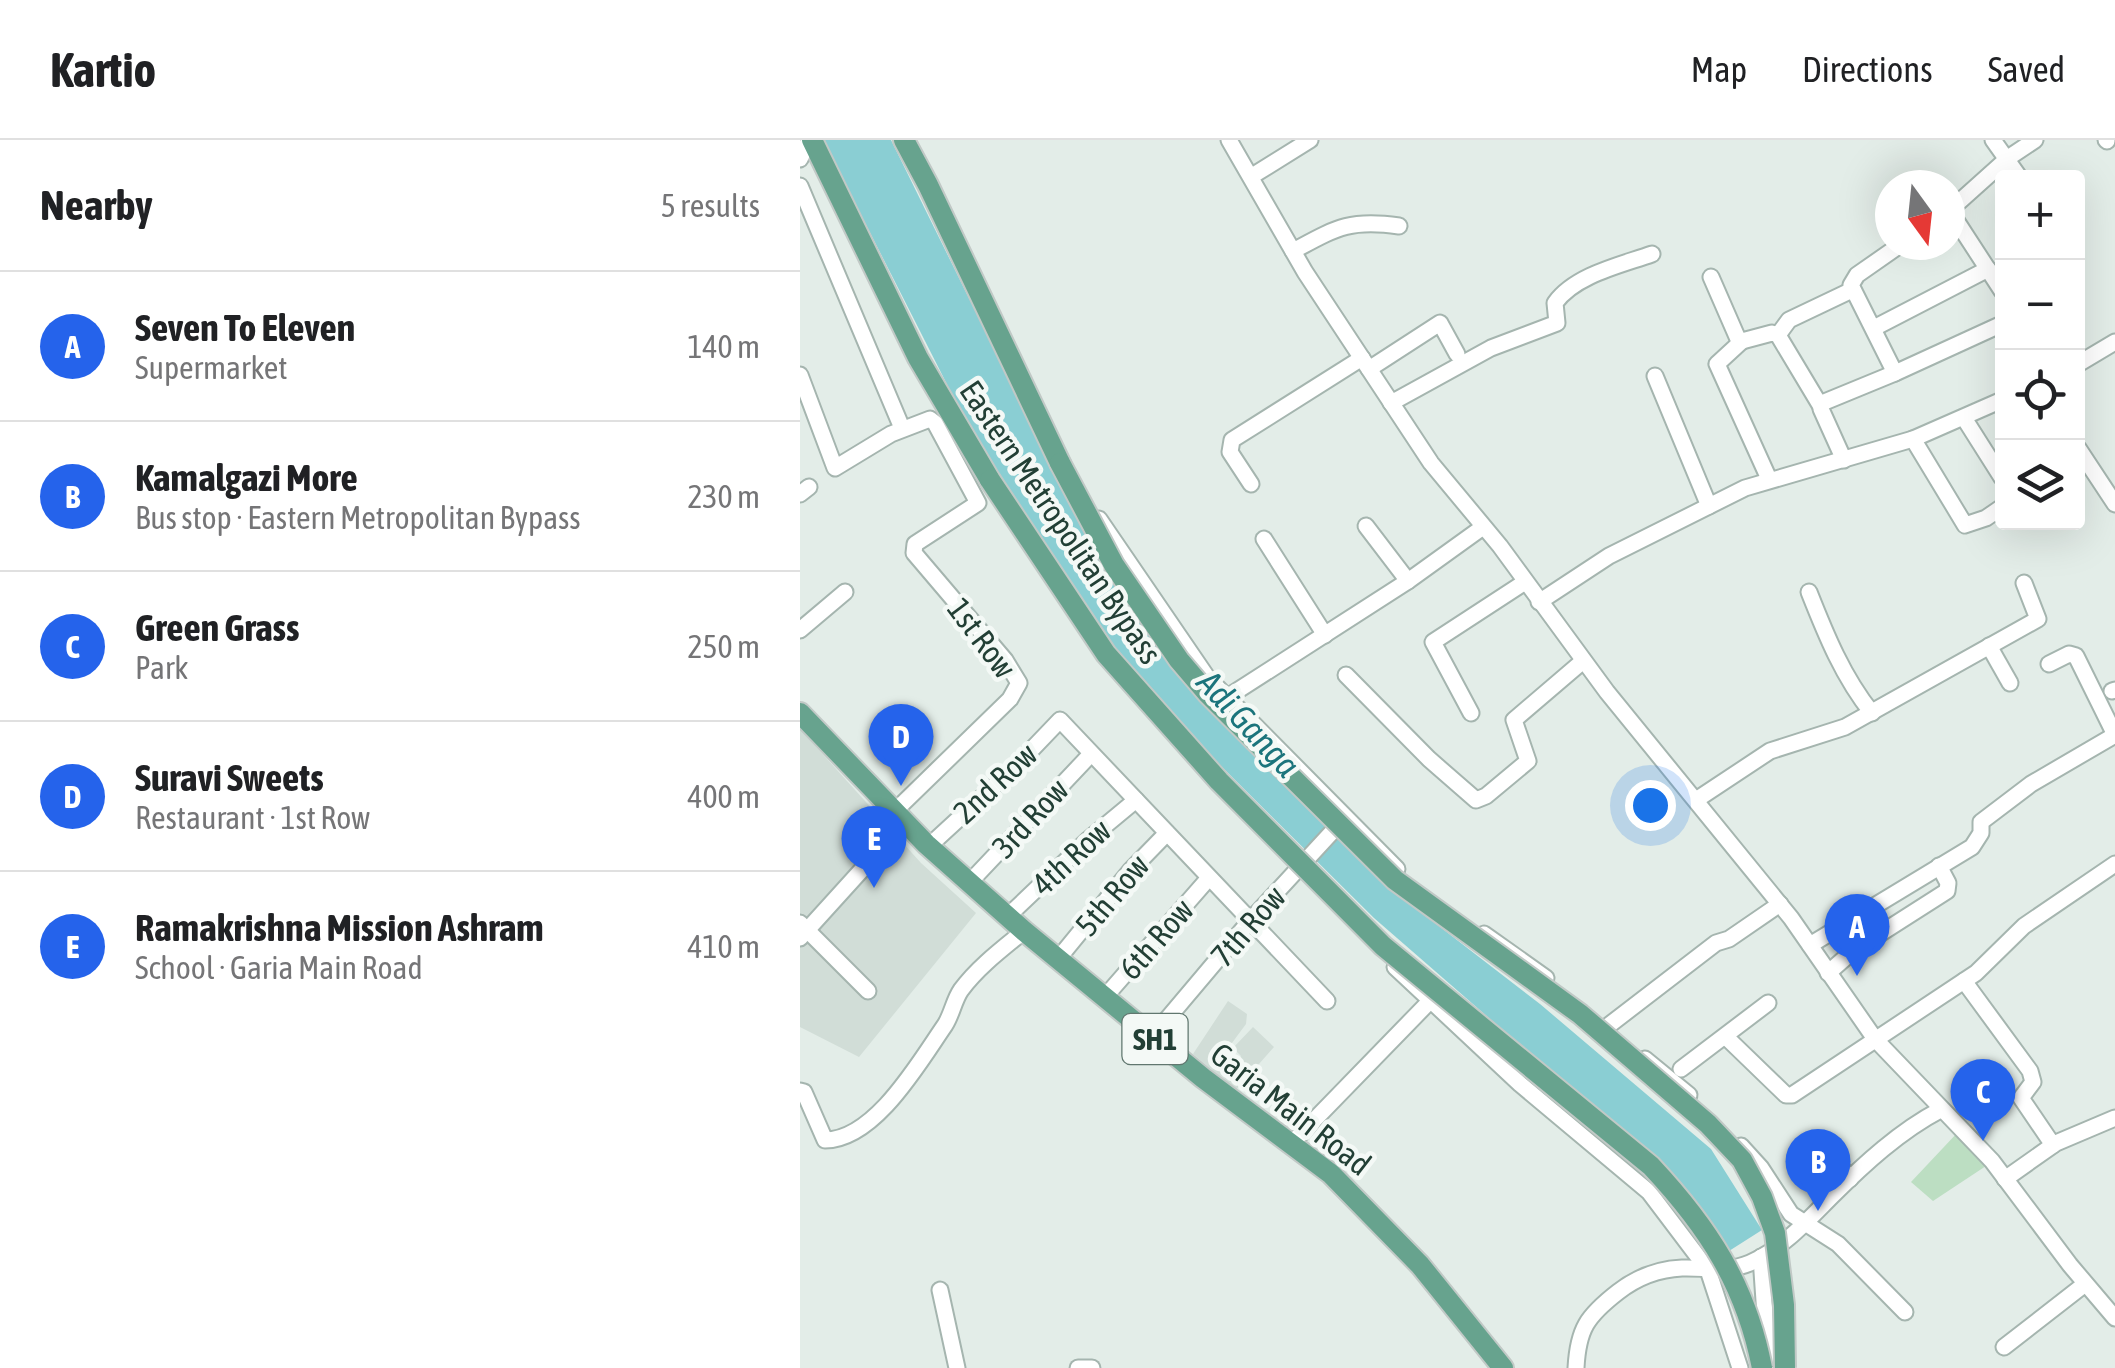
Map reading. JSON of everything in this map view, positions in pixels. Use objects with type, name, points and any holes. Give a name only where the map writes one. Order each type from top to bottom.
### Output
[{"type":"main road","name":"Eastern Metropolitan Bypass","points":[[810,140],[918,358],[990,480],[1106,654],[1219,781],[1383,946],[1652,1166],[1714,1240],[1747,1310],[1765,1368]]},
{"type":"main road","name":"Eastern Metropolitan Bypass","points":[[904,140],[1060,463],[1114,564],[1179,660],[1208,694],[1396,880],[1580,1014],[1708,1124],[1742,1160],[1762,1197],[1774,1232],[1784,1305],[1786,1368]]},
{"type":"main road","name":"Garia Main Road","points":[[800,713],[929,846],[1024,931],[1152,1037],[1332,1174],[1381,1221],[1504,1368]]},
{"type":"street","points":[[800,159],[810,140]]},
{"type":"street","points":[[1229,140],[1305,272],[1430,463],[1483,527],[1583,662],[1780,904],[1875,1038],[2006,1179],[2115,1318]]},
{"type":"street","points":[[1252,176],[1310,140]]},
{"type":"street","points":[[1993,140],[2015,170]]},
{"type":"street","points":[[1965,197],[2035,140]]},
{"type":"street","points":[[800,186],[902,428],[835,468],[800,375]]},
{"type":"street","points":[[1292,250],[1347,224],[1399,226]]},
{"type":"street","points":[[1965,234],[1995,280]]},
{"type":"street","points":[[1391,403],[1491,348],[1558,323],[1555,303],[1561,296],[1604,271],[1652,254]]},
{"type":"street","points":[[1878,260],[1857,275],[1852,290],[1895,373]]},
{"type":"street","points":[[1874,328],[1988,270]]},
{"type":"street","points":[[1711,276],[1731,327],[1742,341]]},
{"type":"street","points":[[1778,336],[1789,320],[1852,290]]},
{"type":"street","points":[[1252,484],[1230,452],[1232,440],[1440,323],[1457,354]]},
{"type":"street","points":[[1820,405],[1995,327]]},
{"type":"street","points":[[1769,479],[1717,364],[1742,341],[1772,333],[1778,336],[1820,405],[1844,460]]},
{"type":"street","points":[[2085,360],[2115,342]]},
{"type":"street","points":[[1655,376],[1709,506]]},
{"type":"street","points":[[1539,602],[1609,556],[1769,479],[1913,439],[1995,403]]},
{"type":"street","points":[[1964,418],[1995,467]]},
{"type":"street","name":"1st Row","points":[[901,816],[1010,699],[1019,683],[914,553],[913,547],[978,503],[932,420],[902,428]]},
{"type":"street","points":[[1913,439],[1963,524],[1969,526],[1995,511]]},
{"type":"street","points":[[2085,459],[2115,504]]},
{"type":"street","points":[[978,460],[982,483],[1060,602],[1106,666],[1157,726],[1430,1002],[1649,1192],[1708,1270],[1740,1368]]},
{"type":"street","points":[[1060,463],[1190,656],[1226,698],[1418,888],[1512,951],[1608,1026],[1725,1128],[1761,1168],[1778,1198],[1804,1225],[1838,1244],[1905,1312]]},
{"type":"street","points":[[1366,526],[1408,582]]},
{"type":"street","points":[[1226,698],[1408,582],[1483,527]]},
{"type":"street","points":[[1264,540],[1324,635]]},
{"type":"street","points":[[1471,713],[1433,642],[1525,582]]},
{"type":"street","points":[[1696,800],[1770,751],[1831,734],[2038,620],[2024,582]]},
{"type":"street","points":[[800,630],[845,592]]},
{"type":"street","points":[[1809,592],[1843,670],[1872,713]]},
{"type":"street","points":[[1988,646],[2010,683]]},
{"type":"street","points":[[1810,945],[1972,847],[1981,833],[1981,822],[2031,784],[2115,735],[2076,656],[2069,654],[2049,664]]},
{"type":"street","points":[[1346,675],[1429,759],[1476,800],[1528,761],[1514,720],[1583,662]]},
{"type":"street","name":"2nd Row","points":[[929,846],[1016,767],[1060,720],[1091,754]]},
{"type":"street","points":[[1091,754],[1327,1001]]},
{"type":"street","name":"3rd Row","points":[[969,882],[1091,754]]},
{"type":"street","name":"4th Row","points":[[1008,916],[1136,800]]},
{"type":"street","points":[[868,992],[802,929],[901,816]]},
{"type":"street","name":"7th Row","points":[[1152,1037],[1249,922],[1346,817]]},
{"type":"street","name":"5th Row","points":[[1058,959],[1167,832]]},
{"type":"street","points":[[1828,973],[1947,891],[1950,887],[1940,866]]},
{"type":"street","points":[[1726,1037],[1788,1096],[1981,970],[2038,915],[2114,866]]},
{"type":"street","name":"6th Row","points":[[1104,998],[1208,878]]},
{"type":"street","points":[[1608,1026],[1716,943],[1730,940],[1780,904]]},
{"type":"street","points":[[800,1091],[804,1092],[825,1140],[852,1133],[913,1076],[932,1040],[947,1022],[958,994],[1024,931]]},
{"type":"street","points":[[1831,932],[1848,956]]},
{"type":"street","points":[[1964,981],[2030,1072],[2033,1082],[2022,1098],[2053,1145]]},
{"type":"street","points":[[1292,1144],[1430,1002]]},
{"type":"street","points":[[1681,1069],[1768,1004]]},
{"type":"street","points":[[1576,1368],[1579,1335],[1592,1315],[1632,1282],[1678,1268],[1742,1266],[1761,1257],[1804,1225],[1900,1136],[1940,1110]]},
{"type":"street","points":[[2006,1179],[2053,1145],[2115,1118]]},
{"type":"street","points":[[1828,1150],[1850,1179]]},
{"type":"street","points":[[1761,1257],[1765,1368]]},
{"type":"street","points":[[2004,1347],[2086,1284]]},
{"type":"street","points":[[940,1290],[958,1368]]},
{"type":"street","points":[[1078,1368],[1092,1368]]},
{"type":"shaded area","points":[[800,729],[921,863],[976,913],[859,1057],[800,1027]]},
{"type":"shaded area","points":[[1228,1001],[1247,1014],[1246,1024],[1226,1051],[1237,1062],[1241,1056],[1233,1048],[1253,1027],[1274,1047],[1236,1090],[1193,1054]]},
{"type":"green space","points":[[1959,1131],[1992,1162],[1933,1201],[1911,1182]]},
{"type":"water","points":[[823,140],[891,140],[1057,477],[1151,633],[1387,886],[1540,1004],[1711,1149],[1762,1230],[1729,1251],[1673,1178],[1374,918],[1217,762],[1109,644],[992,473]]},
{"type":"place","name":"Suravi Sweets","points":[[901,786]]},
{"type":"place","name":"Ramakrishna Mission Ashram","points":[[874,888]]},
{"type":"place","name":"Seven To Eleven","points":[[1857,976]]},
{"type":"place","name":"Green Grass","points":[[1983,1141]]},
{"type":"place","name":"Kamalgazi More","points":[[1818,1211]]},
{"type":"water label","name":"Adi Ganga","points":[[1249,723]]}]
